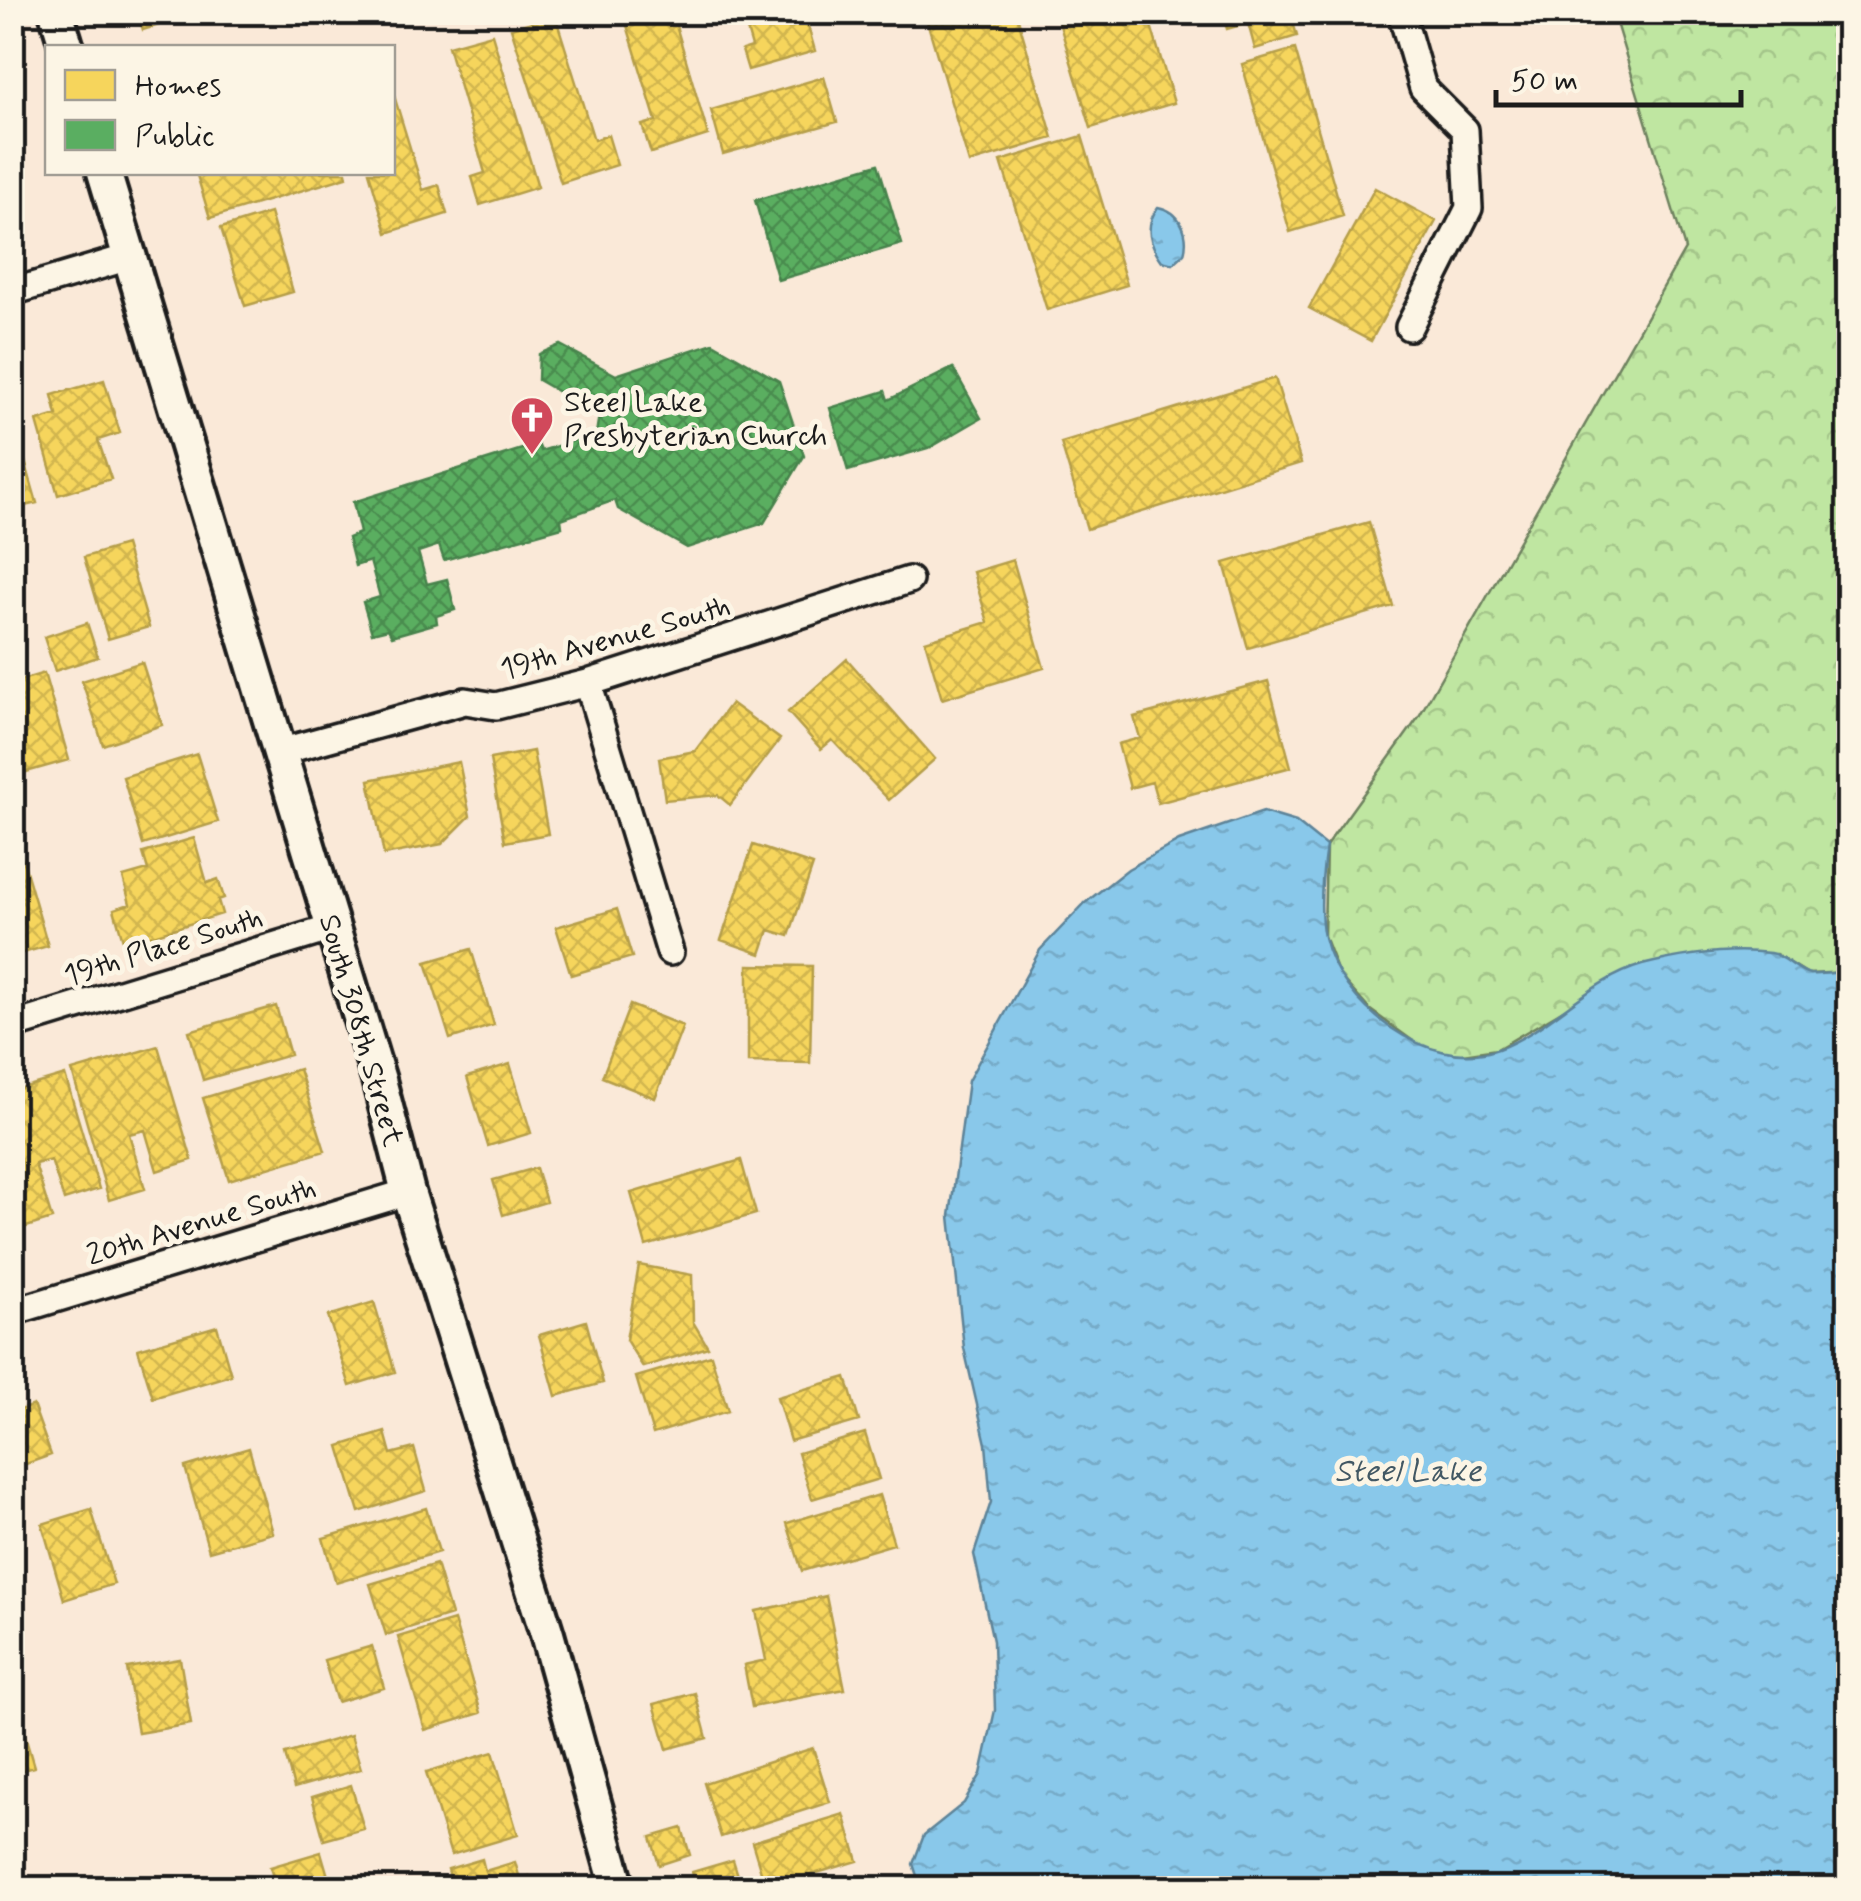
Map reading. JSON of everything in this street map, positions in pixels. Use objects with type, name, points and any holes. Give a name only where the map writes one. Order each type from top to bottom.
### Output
[{"type":"street","points":[[56,12],[66,45]]},
{"type":"street","points":[[1401,12],[1422,88],[1466,130],[1469,208],[1409,326]]},
{"type":"street","name":"South 308th Street","points":[[105,175],[280,752],[408,1192],[547,1634],[618,1888]]},
{"type":"street","points":[[12,292],[129,257]]},
{"type":"street","name":"19th Avenue South","points":[[280,752],[465,700],[496,706],[588,683],[910,580]]},
{"type":"street","points":[[588,683],[670,952]]},
{"type":"street","name":"19th Place South","points":[[12,1026],[332,928]]},
{"type":"street","name":"20th Avenue South","points":[[12,1312],[408,1192]]},
{"type":"green space","points":[[1613,13],[1848,13],[1848,972],[1808,974],[1776,954],[1640,965],[1497,1049],[1456,1055],[1420,1046],[1369,1009],[1339,975],[1324,936],[1326,846],[1418,718],[1685,249]]},
{"type":"water","points":[[1158,207],[1172,213],[1184,231],[1184,254],[1173,264],[1162,261],[1151,241],[1151,221]]},
{"type":"water","name":"Steel Lake","points":[[1263,812],[1296,822],[1326,846],[1322,926],[1333,962],[1348,986],[1390,1028],[1443,1051],[1471,1054],[1498,1049],[1535,1030],[1622,972],[1673,958],[1755,952],[1775,954],[1810,974],[1848,972],[1848,1888],[921,1888],[913,1864],[924,1835],[964,1803],[981,1774],[995,1710],[993,1641],[974,1554],[991,1502],[986,1444],[964,1348],[950,1216],[968,1081],[1040,950],[1085,903],[1128,869],[1179,841]]},
{"type":"building: Homes","points":[[137,12],[194,12],[195,14],[143,30]]},
{"type":"building: Homes","points":[[623,12],[672,12],[708,135],[651,153],[642,125],[656,121]]},
{"type":"building: Homes","points":[[742,12],[804,12],[815,51],[748,70],[742,50],[752,47]]},
{"type":"building: Homes","points":[[954,12],[1016,12],[1053,138],[969,163],[927,21]]},
{"type":"building: Homes","points":[[1056,12],[1147,12],[1174,103],[1091,128]]},
{"type":"building: Homes","points":[[1222,12],[1290,12],[1297,36],[1255,49],[1248,23],[1227,29]]},
{"type":"building: Homes","points":[[555,15],[594,140],[608,135],[617,165],[561,183],[511,28]]},
{"type":"building: Homes","points":[[492,34],[538,187],[480,205],[472,177],[485,173],[448,46]]},
{"type":"building: Homes","points":[[1295,49],[1343,216],[1290,232],[1242,64]]},
{"type":"building: Homes","points":[[824,77],[837,122],[723,154],[711,110]]},
{"type":"building: Homes","points":[[395,99],[423,190],[439,185],[447,214],[387,233],[370,175],[395,175]]},
{"type":"building: Homes","points":[[1082,136],[1127,285],[1047,310],[1001,161]]},
{"type":"building: Homes","points":[[197,175],[347,175],[347,177],[210,218]]},
{"type":"building: Homes","points":[[1375,188],[1436,221],[1371,341],[1309,308]]},
{"type":"building: Homes","points":[[270,213],[293,292],[245,306],[221,228]]},
{"type":"building: Homes","points":[[1275,378],[1301,463],[1087,529],[1061,443]]},
{"type":"building: Homes","points":[[104,380],[120,433],[98,440],[111,479],[58,495],[37,421],[57,415],[52,395]]},
{"type":"building: Homes","points":[[25,461],[37,503],[12,509],[12,464]]},
{"type":"building: Homes","points":[[1369,522],[1393,606],[1248,648],[1224,563]]},
{"type":"building: Homes","points":[[125,545],[149,627],[108,639],[84,557]]},
{"type":"building: Homes","points":[[1013,560],[1044,668],[942,699],[925,641],[988,622],[973,572]]},
{"type":"building: Homes","points":[[87,623],[98,657],[55,671],[44,637]]},
{"type":"building: Homes","points":[[847,659],[935,759],[889,800],[832,740],[821,749],[788,712]]},
{"type":"building: Homes","points":[[142,662],[162,725],[103,745],[82,681]]},
{"type":"building: Homes","points":[[44,673],[69,760],[12,776],[12,683]]},
{"type":"building: Homes","points":[[1268,681],[1291,767],[1158,803],[1152,782],[1130,788],[1118,744],[1140,738],[1134,717]]},
{"type":"building: Homes","points":[[731,703],[780,739],[730,805],[718,795],[665,800],[659,758],[695,751]]},
{"type":"building: Homes","points":[[533,751],[548,834],[505,842],[490,759]]},
{"type":"building: Homes","points":[[197,754],[218,822],[143,845],[123,777]]},
{"type":"building: Homes","points":[[459,762],[470,816],[442,844],[384,855],[369,780]]},
{"type":"building: Homes","points":[[194,838],[207,883],[218,879],[224,898],[218,900],[222,914],[124,944],[114,909],[130,904],[123,877],[148,870],[143,853]]},
{"type":"building: Homes","points":[[753,845],[813,865],[789,936],[769,930],[761,954],[721,940]]},
{"type":"building: Homes","points":[[22,857],[48,946],[12,956],[12,860]]},
{"type":"building: Homes","points":[[617,909],[632,957],[571,975],[556,927]]},
{"type":"building: Homes","points":[[471,949],[494,1025],[450,1039],[426,962]]},
{"type":"building: Homes","points":[[748,965],[812,966],[810,1063],[748,1062]]},
{"type":"building: Homes","points":[[630,1005],[683,1026],[655,1098],[602,1077]]},
{"type":"building: Homes","points":[[276,1006],[290,1055],[203,1080],[189,1031]]},
{"type":"building: Homes","points":[[158,1046],[192,1160],[157,1171],[145,1130],[129,1134],[145,1189],[109,1200],[72,1071]]},
{"type":"building: Homes","points":[[510,1064],[531,1133],[488,1146],[467,1077]]},
{"type":"building: Homes","points":[[299,1069],[325,1151],[229,1180],[203,1098]]},
{"type":"building: Homes","points":[[65,1075],[99,1189],[64,1200],[51,1160],[35,1164],[52,1219],[17,1230],[12,1215],[12,1091]]},
{"type":"building: Homes","points":[[741,1160],[756,1214],[646,1246],[631,1193]]},
{"type":"building: Homes","points":[[536,1168],[546,1202],[503,1215],[493,1180]]},
{"type":"building: Homes","points":[[639,1265],[692,1275],[693,1322],[708,1347],[643,1367],[626,1340]]},
{"type":"building: Homes","points":[[374,1302],[395,1372],[350,1386],[328,1316]]},
{"type":"building: Homes","points":[[586,1321],[603,1383],[556,1396],[539,1335]]},
{"type":"building: Homes","points":[[217,1326],[231,1375],[153,1398],[138,1349]]},
{"type":"building: Homes","points":[[711,1355],[728,1411],[653,1434],[636,1377]]},
{"type":"building: Homes","points":[[846,1377],[859,1421],[790,1441],[777,1397]]},
{"type":"building: Homes","points":[[33,1405],[51,1455],[12,1469],[12,1413]]},
{"type":"building: Homes","points":[[385,1432],[391,1454],[414,1448],[426,1491],[359,1512],[339,1446]]},
{"type":"building: Homes","points":[[865,1433],[879,1479],[812,1499],[798,1453]]},
{"type":"building: Homes","points":[[249,1448],[273,1533],[209,1551],[185,1467]]},
{"type":"building: Homes","points":[[879,1495],[894,1544],[802,1571],[787,1523]]},
{"type":"building: Homes","points":[[426,1508],[439,1552],[336,1583],[323,1538]]},
{"type":"building: Homes","points":[[91,1509],[114,1584],[64,1600],[42,1524]]},
{"type":"building: Homes","points":[[436,1564],[451,1615],[386,1635],[370,1584]]},
{"type":"building: Homes","points":[[826,1596],[845,1689],[752,1707],[744,1665],[766,1660],[756,1611]]},
{"type":"building: Homes","points":[[454,1620],[481,1713],[425,1730],[398,1637]]},
{"type":"building: Homes","points":[[372,1646],[384,1688],[337,1702],[324,1660]]},
{"type":"building: Homes","points":[[180,1659],[191,1724],[138,1733],[127,1668]]},
{"type":"building: Homes","points":[[12,1691],[34,1767],[12,1773]]},
{"type":"building: Homes","points":[[695,1693],[707,1738],[667,1749],[654,1704]]},
{"type":"building: Homes","points":[[351,1735],[361,1769],[294,1788],[285,1754]]},
{"type":"building: Homes","points":[[813,1748],[830,1802],[721,1837],[704,1783]]},
{"type":"building: Homes","points":[[493,1752],[518,1835],[451,1855],[426,1772]]},
{"type":"building: Homes","points":[[351,1785],[364,1829],[324,1840],[312,1797]]},
{"type":"building: Homes","points":[[844,1814],[858,1861],[766,1888],[752,1842]]},
{"type":"building: Homes","points":[[682,1828],[690,1855],[659,1865],[651,1837]]},
{"type":"building: Homes","points":[[321,1852],[328,1876],[276,1888],[270,1867]]},
{"type":"building: Homes","points":[[482,1859],[485,1871],[515,1862],[520,1879],[529,1876],[533,1888],[453,1888],[448,1869]]},
{"type":"building: Homes","points":[[733,1860],[742,1888],[697,1888],[692,1872]]},
{"type":"building: Homes","points":[[18,1871],[23,1888],[12,1888],[12,1873]]},
{"type":"building: Homes","points":[[849,1880],[852,1888],[822,1888]]},
{"type":"building: Public","points":[[878,164],[902,244],[778,280],[755,200]]},
{"type":"building: Public","points":[[713,343],[779,381],[804,456],[764,523],[687,548],[618,509],[615,500],[561,519],[562,527],[444,560],[439,545],[418,552],[427,584],[447,579],[455,610],[436,616],[437,623],[392,636],[388,629],[372,633],[363,602],[380,597],[370,561],[355,566],[348,538],[360,533],[353,502],[538,444],[541,451],[596,434],[599,415],[538,380],[539,354],[560,345],[616,375]]},
{"type":"building: Public","points":[[953,368],[981,418],[931,447],[848,471],[830,408],[885,391],[888,400]]},
{"type":"place","name":"Steel Lake Presbyterian Church","points":[[532,456]]}]
